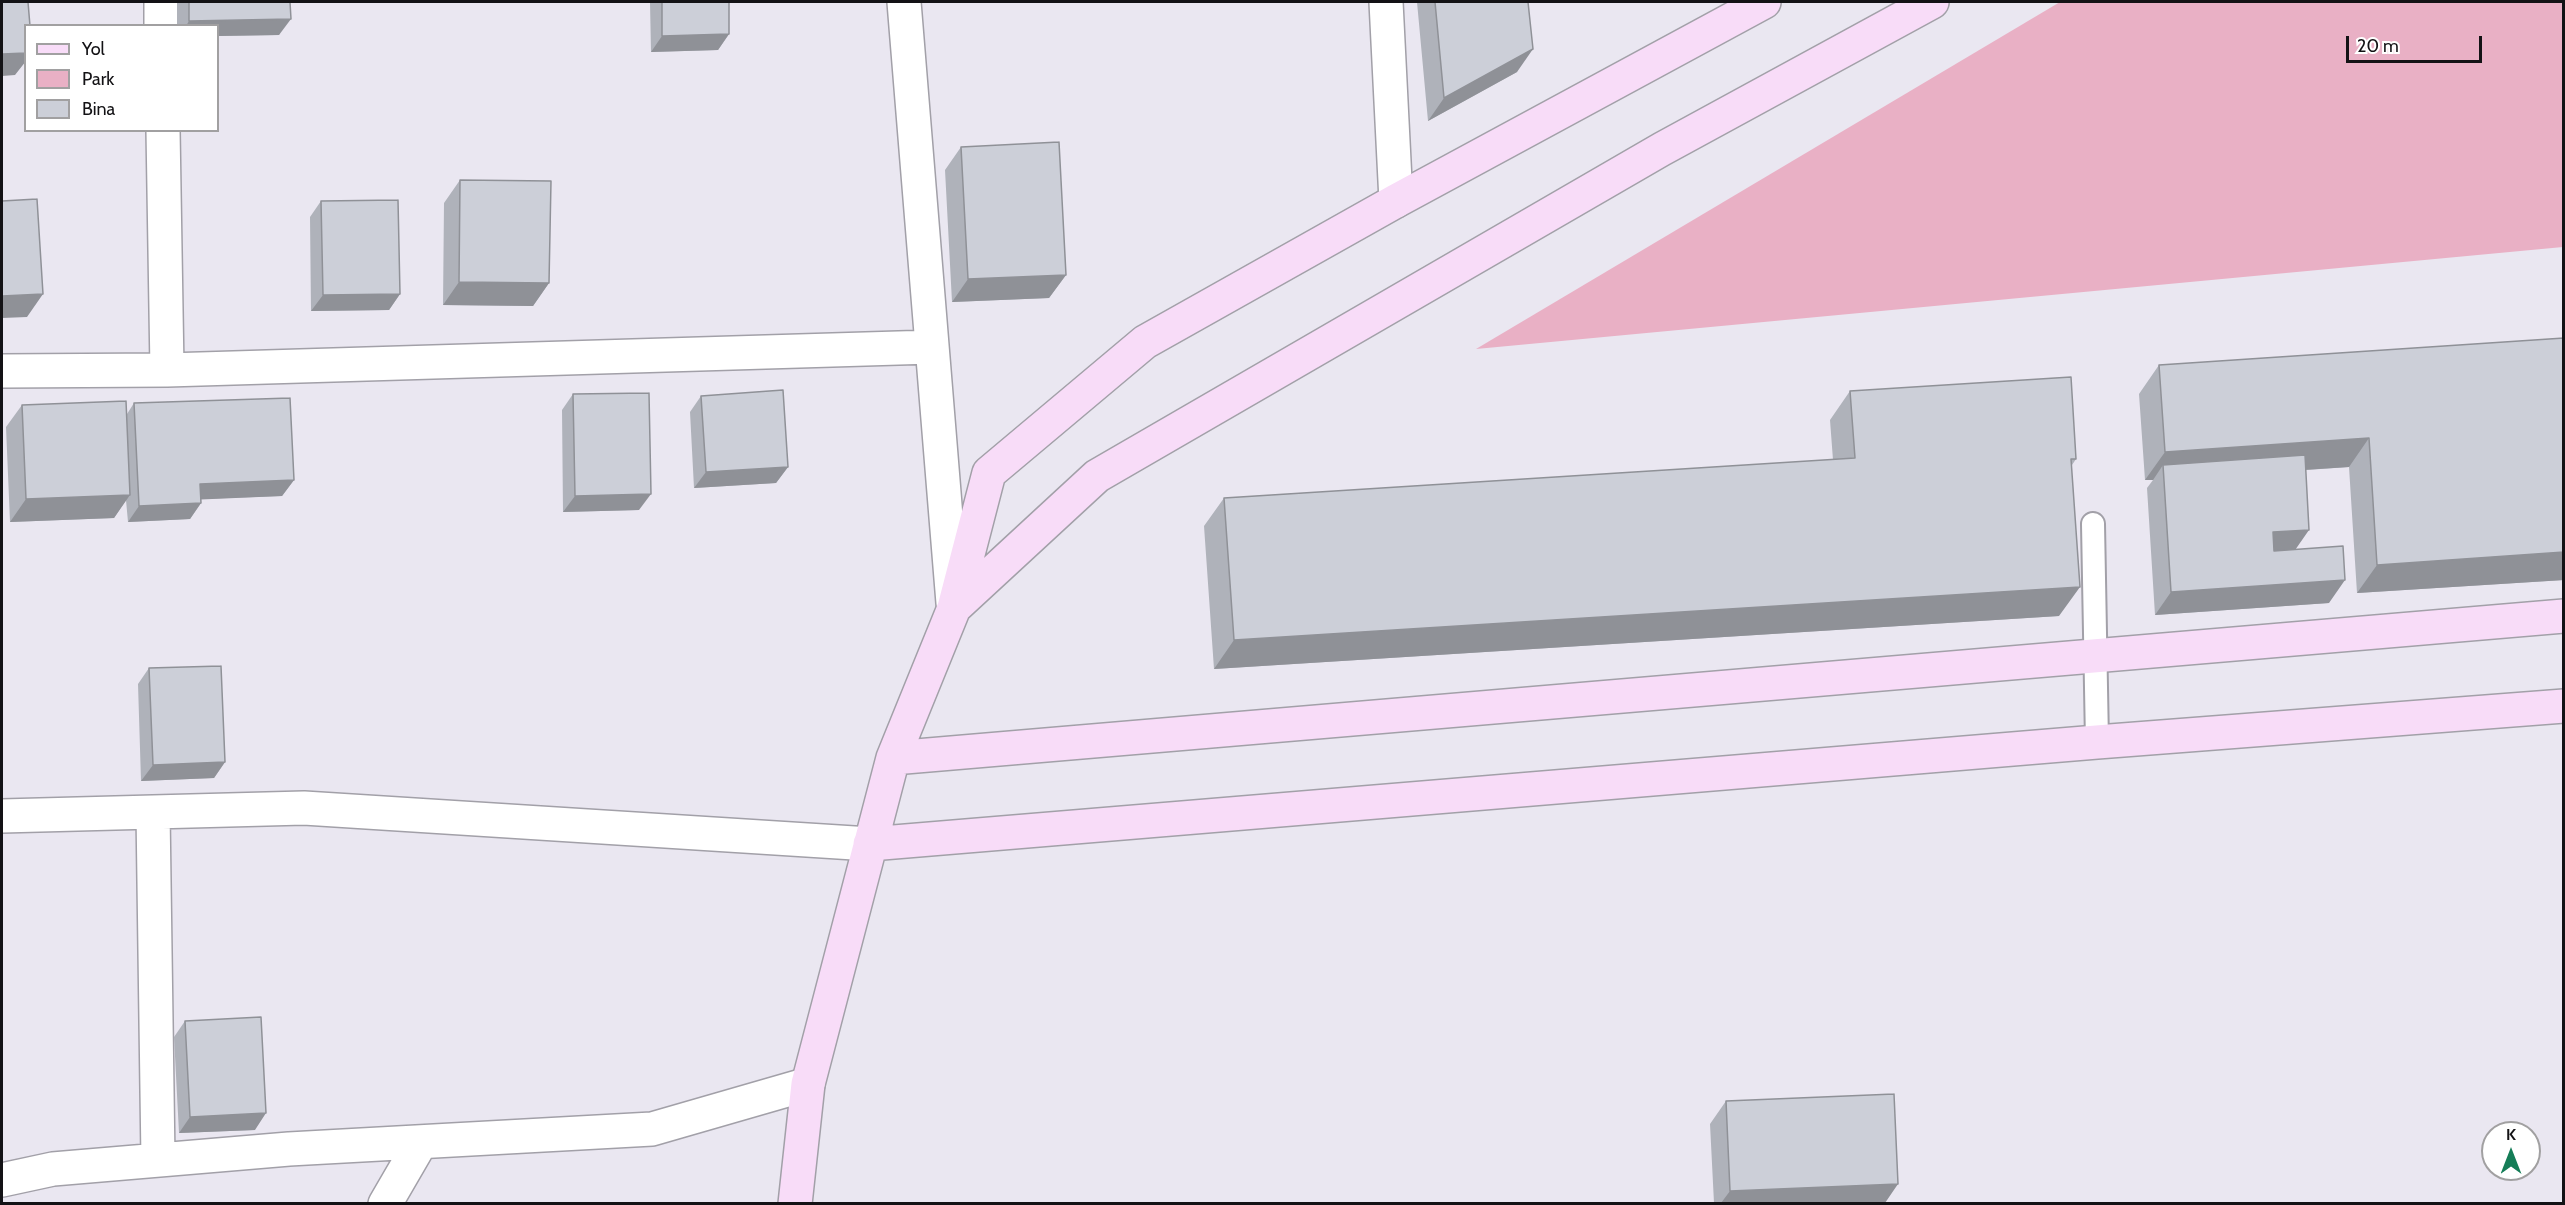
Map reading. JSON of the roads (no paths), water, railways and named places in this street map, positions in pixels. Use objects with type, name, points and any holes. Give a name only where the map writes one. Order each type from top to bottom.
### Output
[{"type":"street","points":[[161,2],[161,24]]},
{"type":"street","points":[[904,2],[954,608]]},
{"type":"street","points":[[1386,2],[1396,201]]},
{"type":"street","points":[[795,1203],[808,1083],[870,844],[893,758],[954,608],[989,473],[1145,342],[1396,201],[1764,2]]},
{"type":"street","points":[[954,608],[1096,477],[1662,149],[1932,2]]},
{"type":"street","points":[[163,132],[167,370]]},
{"type":"street","points":[[2,371],[167,370],[932,347]]},
{"type":"street","points":[[893,758],[2564,616]]},
{"type":"street","points":[[2,816],[304,808],[870,844],[2097,742],[2564,706]]},
{"type":"street","points":[[153,812],[158,1160]]},
{"type":"street","points":[[2,1180],[53,1169],[158,1160],[651,1129],[808,1083]]},
{"type":"street","points":[[385,1203],[421,1142]]},
{"type":"lane","points":[[2093,524],[2097,742]]}]
